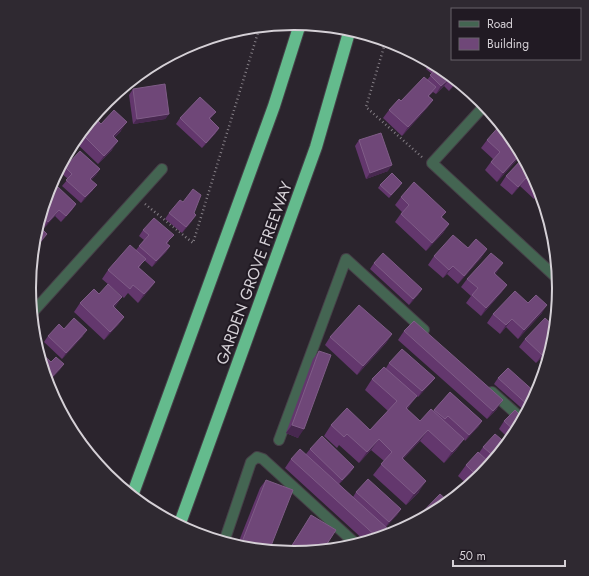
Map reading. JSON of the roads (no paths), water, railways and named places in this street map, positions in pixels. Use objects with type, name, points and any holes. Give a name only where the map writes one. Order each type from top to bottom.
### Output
[{"type":"highway","points":[[134,490],[274,106],[298,30]]},
{"type":"highway","name":"GARDEN GROVE FREEWAY","points":[[182,520],[316,147],[348,36]]},
{"type":"highway","points":[[185,521],[193,490]]},
{"type":"street","points":[[481,110],[432,162],[552,273]]},
{"type":"street","points":[[37,307],[162,170]]},
{"type":"street","points":[[280,440],[346,259],[428,334]]},
{"type":"street","points":[[487,388],[519,416]]},
{"type":"street","points":[[226,536],[252,462],[256,457],[263,459],[351,540]]}]
